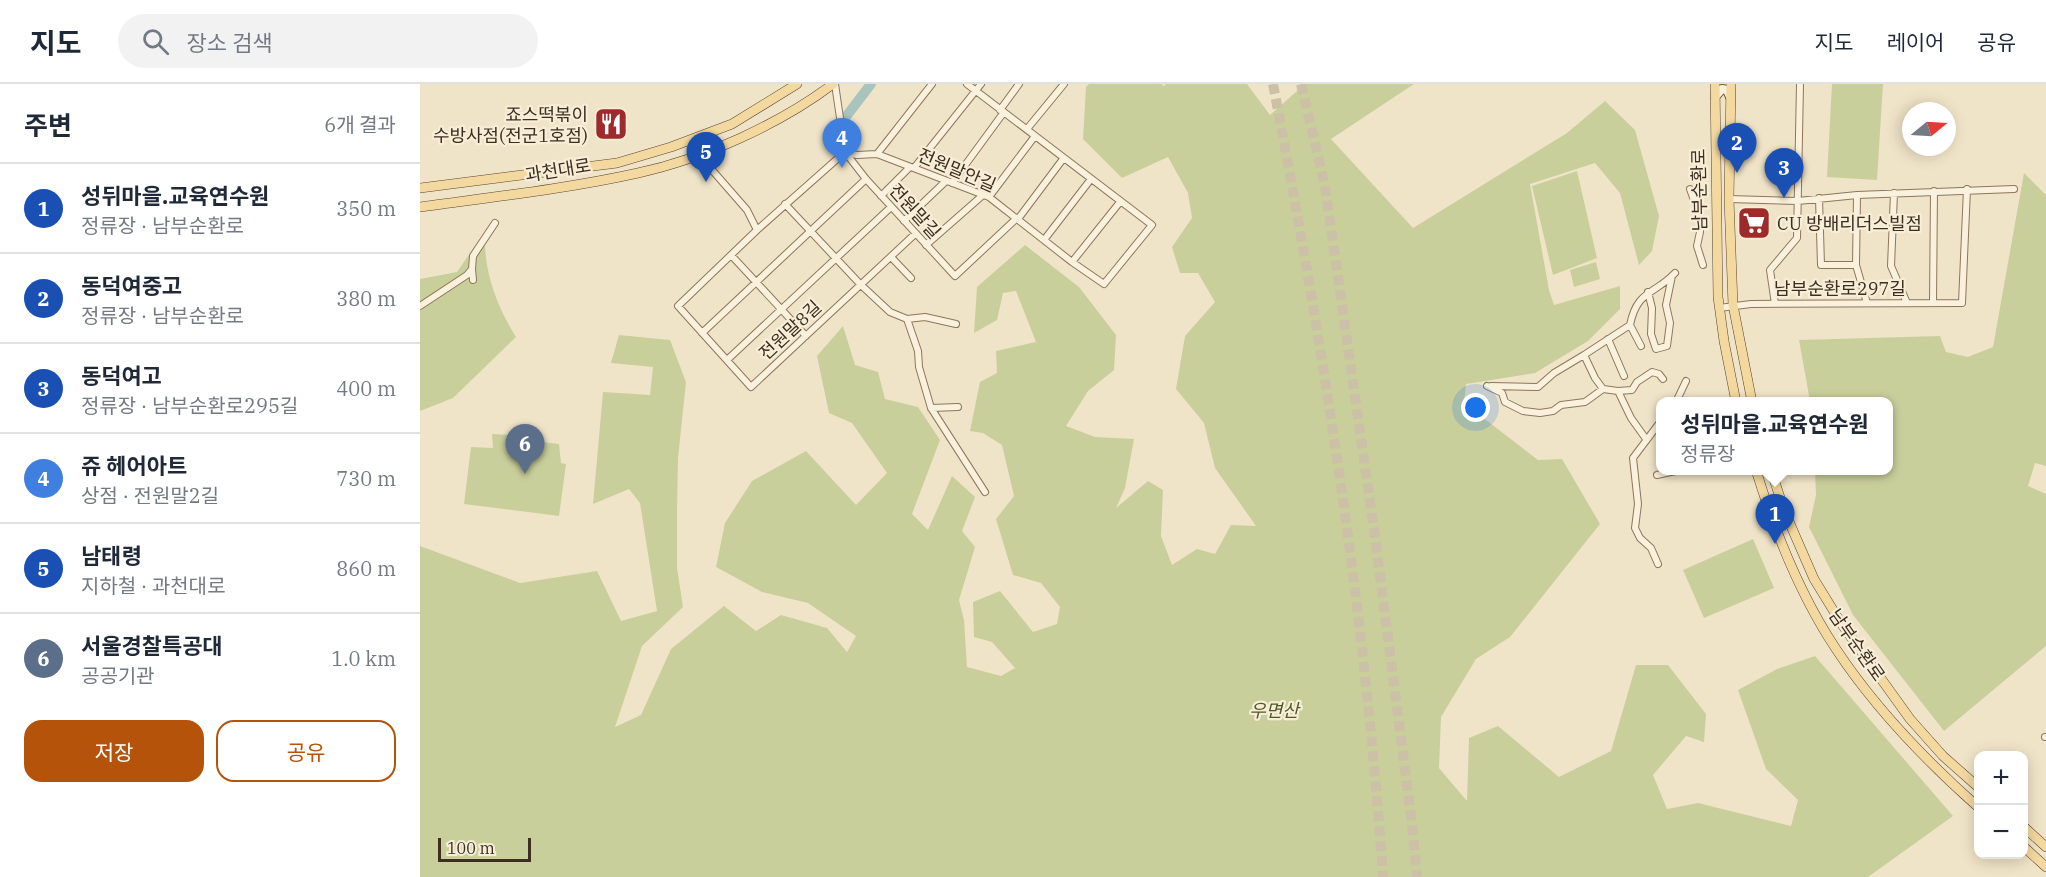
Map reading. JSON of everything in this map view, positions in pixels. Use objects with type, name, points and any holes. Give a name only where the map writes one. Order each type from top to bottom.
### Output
[{"type":"main road","name":"과천대로","points":[[420,188],[617,163],[670,147],[732,124],[797,84]]},
{"type":"main road","name":"과천대로","points":[[420,207],[638,173],[699,155],[784,116],[834,84]]},
{"type":"main road","name":"남부순환로","points":[[1715,84],[1719,308],[1736,397]]},
{"type":"main road","name":"남부순환로","points":[[1731,84],[1729,199],[1733,305],[1751,397]]},
{"type":"main road","points":[[1715,97],[1722,89],[1727,90],[1730,98]]},
{"type":"main road","points":[[501,178],[503,195]]},
{"type":"main road","name":"남부순환로","points":[[1757,475],[1791,565],[1816,616],[1836,649],[1877,703],[1918,750],[1976,805]]},
{"type":"main road","name":"남부순환로","points":[[1772,475],[1784,510],[1814,579],[1841,623],[1910,719],[1943,756],[1974,784]]},
{"type":"main road","points":[[2028,831],[2046,847]]},
{"type":"main road","points":[[2028,851],[2046,867]]},
{"type":"street","name":"전원말길","points":[[834,84],[845,152],[881,196],[955,276],[1017,219]]},
{"type":"street","points":[[877,154],[932,84]]},
{"type":"street","points":[[967,84],[1120,202],[1072,262]]},
{"type":"street","points":[[881,196],[912,168],[981,84]]},
{"type":"street","points":[[904,221],[949,182],[1002,111],[1019,84]]},
{"type":"street","points":[[1027,129],[1064,84]]},
{"type":"street","points":[[1775,304],[1770,270],[1797,238],[1800,84]]},
{"type":"street","points":[[926,245],[986,196],[1035,136]]},
{"type":"street","name":"전원말안길","points":[[845,152],[857,155],[877,154],[986,196],[1104,284],[1152,225],[1120,202]]},
{"type":"street","points":[[845,152],[785,204],[678,306],[727,360],[891,207]]},
{"type":"street","points":[[699,155],[747,210],[757,230]]},
{"type":"street","points":[[1017,219],[1063,159]]},
{"type":"street","points":[[702,333],[866,179]]},
{"type":"street","points":[[1044,240],[1091,179]]},
{"type":"street","points":[[1690,189],[1700,217],[1697,246],[1703,265]]},
{"type":"street","name":"남부순환로297길","points":[[1719,308],[1733,305],[1775,304],[1962,303],[1967,189]]},
{"type":"street","points":[[1729,199],[1798,201],[1857,195],[2014,189]]},
{"type":"street","points":[[1933,303],[1934,191]]},
{"type":"street","points":[[1893,194],[1891,266],[1907,303]]},
{"type":"street","points":[[1857,195],[1856,265],[1867,303]]},
{"type":"street","points":[[1819,198],[1821,265],[1856,265]]},
{"type":"street","points":[[785,204],[861,285],[890,312],[907,319],[925,317],[956,324]]},
{"type":"street","points":[[473,280],[473,256],[495,223]]},
{"type":"street","name":"전원말8길","points":[[727,360],[751,387],[915,234]]},
{"type":"street","points":[[731,255],[806,336]]},
{"type":"street","points":[[891,257],[911,278]]},
{"type":"street","points":[[420,306],[467,275],[472,269]]},
{"type":"street","points":[[1641,346],[1630,324],[1634,307],[1648,292],[1673,275],[1666,305],[1670,323],[1666,346],[1656,349],[1651,334],[1652,308],[1648,292]]},
{"type":"street","points":[[907,319],[918,351],[919,367],[931,408],[985,492]]},
{"type":"street","points":[[1630,324],[1584,356],[1554,373],[1538,387],[1487,386],[1502,393],[1505,402],[1523,411],[1540,413],[1552,411],[1561,405],[1585,402],[1603,389],[1632,390],[1637,382],[1652,372],[1659,374],[1663,379]]},
{"type":"street","points":[[1608,339],[1624,376]]},
{"type":"street","points":[[1584,356],[1603,389]]},
{"type":"street","points":[[1678,397],[1686,381]]},
{"type":"street","points":[[1618,391],[1631,418],[1646,439]]},
{"type":"street","points":[[931,408],[957,407]]},
{"type":"street","points":[[1656,427],[1633,458],[1638,504],[1635,528],[1640,538],[1650,548],[1658,564]]},
{"type":"green space","name":"우면산","points":[[1089,84],[1161,84],[1164,86],[1166,84],[1247,84],[1270,115],[1305,84],[1414,84],[1331,139],[1413,228],[1567,133],[1605,101],[1635,130],[1659,216],[1652,251],[1639,265],[1620,193],[1595,163],[1530,184],[1549,290],[1554,305],[1620,286],[1620,309],[1588,341],[1535,373],[1466,384],[1464,403],[1538,460],[1562,459],[1600,524],[1510,637],[1476,659],[1441,717],[1439,768],[1467,801],[1469,738],[1498,726],[1559,777],[1611,751],[1636,665],[1668,665],[1706,714],[1704,742],[1686,736],[1653,775],[1667,809],[1698,803],[1791,826],[1798,800],[1766,769],[1738,690],[1777,669],[1815,656],[1953,816],[1868,877],[420,877],[420,546],[520,583],[597,571],[621,621],[657,611],[640,503],[629,489],[593,504],[603,392],[650,395],[653,367],[611,363],[619,335],[670,340],[686,382],[678,458],[677,514],[677,568],[683,607],[642,646],[615,727],[641,715],[671,649],[724,606],[756,631],[781,615],[827,628],[847,652],[856,636],[808,603],[762,592],[716,567],[725,523],[752,481],[806,451],[856,505],[887,473],[852,423],[829,413],[817,356],[843,326],[855,365],[878,372],[885,399],[918,407],[940,440],[912,514],[928,530],[952,476],[975,497],[962,531],[975,547],[959,600],[964,620],[967,667],[1001,676],[1015,668],[992,642],[974,637],[973,602],[1000,591],[1033,632],[1057,624],[1060,607],[1041,583],[1013,575],[996,519],[1014,496],[1002,445],[983,433],[970,431],[980,382],[997,373],[996,351],[1036,342],[1016,291],[1003,293],[997,320],[974,333],[977,287],[1025,245],[1079,287],[1116,335],[1114,370],[1088,391],[1066,426],[1095,437],[1134,439],[1125,488],[1116,508],[1148,481],[1163,490],[1161,536],[1172,565],[1197,549],[1215,554],[1231,525],[1256,526],[1215,468],[1204,423],[1176,389],[1185,336],[1215,302],[1198,273],[1180,273],[1172,247],[1192,218],[1188,193],[1168,157],[1122,178],[1083,139],[1086,87]]},
{"type":"green space","points":[[1832,84],[1883,84],[1877,180],[1827,177]]},
{"type":"green space","points":[[1577,171],[1597,258],[1553,275],[1532,186]]},
{"type":"green space","points":[[2024,173],[2046,195],[2046,466],[2035,463],[2028,486],[2046,494],[2046,646],[1944,731],[1853,615],[1809,527],[1816,495],[1815,475],[1893,475],[1893,397],[1809,397],[1799,340],[1940,336],[1946,352],[1968,357],[1993,347]]},
{"type":"green space","points":[[485,245],[494,293],[516,337],[453,398],[420,411],[420,279],[457,272],[475,246]]},
{"type":"green space","points":[[1596,262],[1600,279],[1574,287],[1570,270]]},
{"type":"green space","points":[[492,434],[511,435],[517,439],[559,444],[561,463],[566,464],[559,516],[464,504],[471,447],[493,448]]},
{"type":"green space","points":[[1753,539],[1774,588],[1704,618],[1683,570]]},
{"type":"waterway","points":[[845,118],[871,84]]},
{"type":"tunnel","points":[[1273,84],[1309,281],[1340,479],[1365,678],[1383,877]]},
{"type":"tunnel","points":[[1301,84],[1325,186],[1375,537],[1417,877]]},
{"type":"place","name":"죠스떡볶이 수방사점(전군1호점)","points":[[611,124]]},
{"type":"place","name":"쥬 헤어아트","points":[[842,168]]},
{"type":"place","name":"동덕여중고","points":[[1737,173]]},
{"type":"place","name":"남태령","points":[[706,182]]},
{"type":"place","name":"동덕여고","points":[[1784,198]]},
{"type":"place","name":"CU 방배리더스빌점","points":[[1754,223]]},
{"type":"place","name":"서울경찰특공대","points":[[525,474]]},
{"type":"place","name":"성뒤마을.교육연수원","points":[[1775,544]]}]
